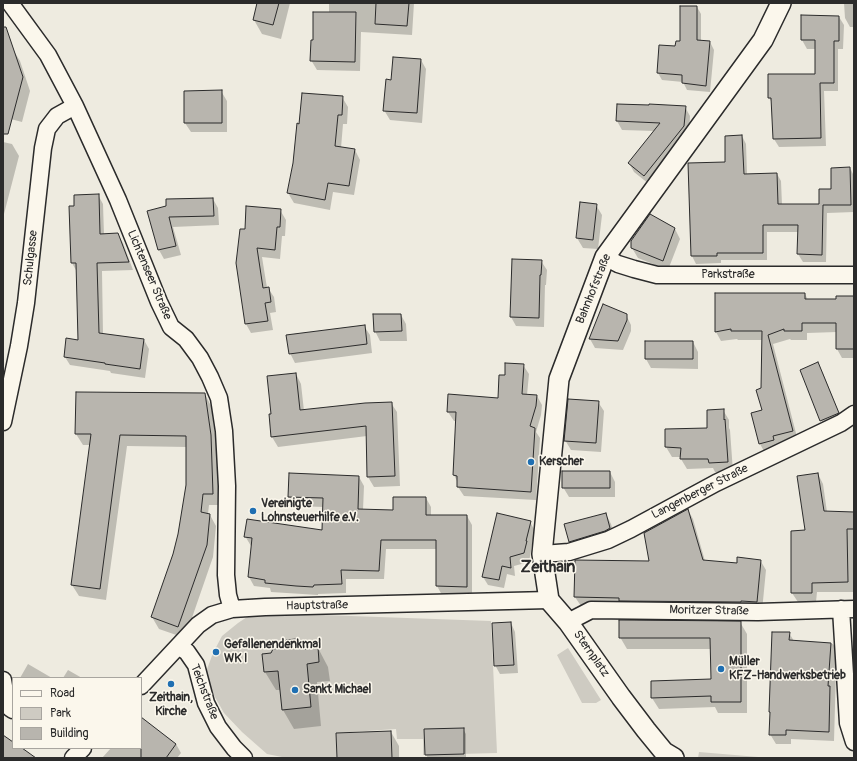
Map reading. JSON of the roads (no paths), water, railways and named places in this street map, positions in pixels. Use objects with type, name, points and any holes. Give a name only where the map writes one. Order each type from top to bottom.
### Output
[{"type":"street","name":"Lichtenseer Straße","points":[[10,3],[48,55],[75,106],[118,200],[159,302],[171,327],[186,339],[200,358],[219,398],[224,431],[227,486],[226,575],[228,595],[232,608]]},
{"type":"street","name":"Bahnhofstraße","points":[[549,600],[542,554],[559,379],[605,257],[763,40],[781,3]]},
{"type":"street","name":"Schulgasse","points":[[3,422],[19,346],[26,303],[43,148],[47,129],[57,116],[75,106]]},
{"type":"street","name":"Parkstraße","points":[[605,257],[618,264],[657,275],[854,275]]},
{"type":"street","name":"Langenberger Straße","points":[[542,554],[568,552],[608,540],[716,483],[841,423],[854,414]]},
{"type":"street","name":"Hauptstraße","points":[[142,685],[198,625],[212,615],[232,608],[549,600]]},
{"type":"street","name":"Sternplatz","points":[[549,600],[568,622],[646,730],[664,752],[674,758]]},
{"type":"street","name":"Moritzer Straße","points":[[568,622],[591,610],[758,612],[847,609]]},
{"type":"street","points":[[847,609],[848,723],[854,742]]},
{"type":"street","name":"Teichstraße","points":[[179,646],[187,652],[196,665],[206,703],[218,727],[234,748],[244,758]]},
{"type":"street","points":[[3,680],[5,692],[10,708],[12,709]]},
{"type":"place","name":"Kerscher","points":[[531,462]]},
{"type":"place","name":"Vereinigte Lohnsteuerhilfe e.V.","points":[[253,511]]},
{"type":"place","name":"Gefallenendenkmal WK I","points":[[216,652]]},
{"type":"place","name":"Müller KFZ-Handwerksbetrieb","points":[[721,669]]},
{"type":"place","name":"Zeithain, Kirche","points":[[171,684]]},
{"type":"place","name":"Sankt Michael","points":[[295,690]]},
{"type":"district","name":"Zeithain","points":[[548,568]]}]
